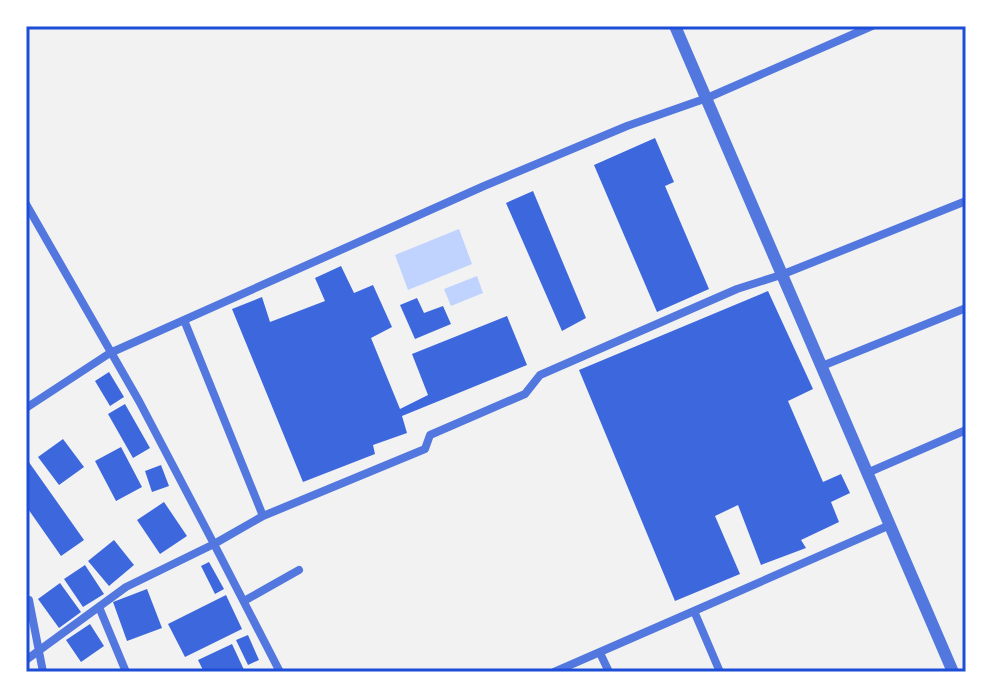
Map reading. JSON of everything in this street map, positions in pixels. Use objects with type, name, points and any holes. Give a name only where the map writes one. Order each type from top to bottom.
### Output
[{"type":"street","points":[[675,26],[953,672]]},
{"type":"street","points":[[26,408],[110,353],[498,180],[627,126],[707,98],[872,26]]},
{"type":"street","points":[[26,204],[139,401],[280,672]]},
{"type":"street","points":[[26,660],[126,587],[263,516],[425,449],[430,435],[525,394],[540,375],[737,289],[965,205]]},
{"type":"street","points":[[822,366],[966,308]]},
{"type":"street","points":[[184,320],[263,516]]},
{"type":"street","points":[[867,473],[966,430]]},
{"type":"street","points":[[554,672],[890,525]]},
{"type":"street","points":[[244,601],[299,570]]},
{"type":"street","points":[[29,600],[43,672]]},
{"type":"street","points":[[99,607],[126,672]]},
{"type":"street","points":[[694,611],[720,672]]},
{"type":"street","points":[[600,653],[609,672]]},
{"type":"water","points":[[459,229],[472,264],[408,290],[395,255]]},
{"type":"water","points":[[477,276],[483,293],[451,306],[444,289]]},
{"type":"building","points":[[655,138],[674,182],[665,186],[709,289],[657,312],[594,165]]},
{"type":"building","points":[[533,191],[586,318],[562,331],[506,203]]},
{"type":"building","points":[[341,266],[354,293],[373,285],[392,327],[371,338],[400,409],[428,395],[412,354],[507,316],[527,365],[402,416],[407,433],[373,445],[375,454],[303,482],[232,309],[262,297],[270,322],[325,301],[315,278]]},
{"type":"building","points":[[768,291],[813,389],[788,401],[823,482],[841,474],[850,493],[831,502],[839,522],[801,540],[806,548],[761,565],[738,505],[715,516],[740,574],[675,601],[579,370]]},
{"type":"building","points":[[417,298],[424,313],[443,306],[451,324],[415,339],[400,305]]},
{"type":"building","points":[[109,372],[124,397],[110,406],[95,381]]},
{"type":"building","points":[[125,404],[150,448],[133,458],[108,414]]},
{"type":"building","points":[[63,439],[84,467],[59,485],[38,457]]},
{"type":"building","points":[[121,447],[142,487],[116,501],[95,461]]},
{"type":"building","points":[[26,458],[84,540],[61,556],[26,506]]},
{"type":"building","points":[[161,465],[169,486],[152,492],[145,471]]},
{"type":"building","points":[[164,502],[187,536],[160,554],[137,520]]},
{"type":"building","points":[[114,540],[134,565],[109,586],[88,561]]},
{"type":"building","points":[[209,562],[224,589],[215,594],[201,566]]},
{"type":"building","points":[[85,565],[104,594],[83,607],[64,579]]},
{"type":"building","points":[[60,583],[81,612],[59,628],[38,599]]},
{"type":"building","points":[[147,589],[162,628],[127,641],[113,602]]},
{"type":"building","points":[[226,595],[242,629],[185,657],[168,624]]},
{"type":"building","points":[[90,624],[104,646],[81,662],[66,640]]},
{"type":"building","points":[[248,635],[259,660],[248,665],[236,640]]},
{"type":"building","points":[[232,644],[245,672],[204,672],[198,660]]}]
